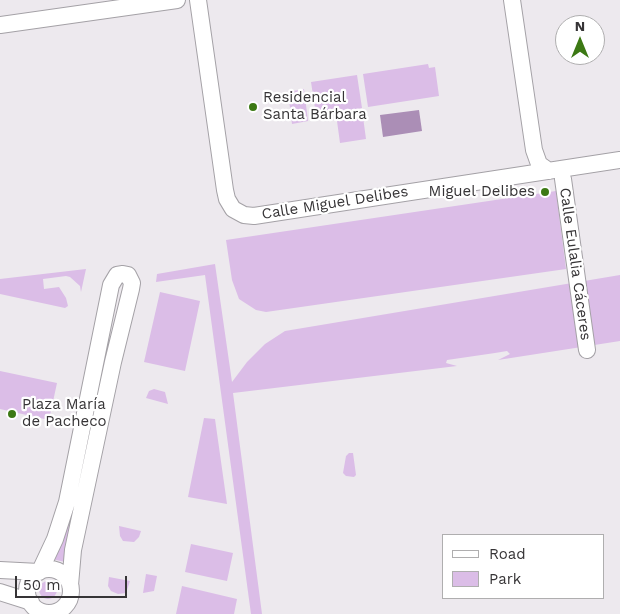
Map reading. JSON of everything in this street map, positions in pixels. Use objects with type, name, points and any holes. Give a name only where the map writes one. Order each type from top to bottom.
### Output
[{"type":"street","points":[[0,25],[177,0]]},
{"type":"street","name":"Calle Miguel Delibes","points":[[198,0],[225,190],[230,204],[238,213],[254,216],[520,175],[556,175],[620,160]]},
{"type":"street","name":"Calle Eulalia Cáceres","points":[[512,0],[534,150],[539,164],[556,175],[587,350]]},
{"type":"street","points":[[520,175],[530,168],[533,163],[534,150]]},
{"type":"street","points":[[0,592],[44,612],[63,610],[70,598],[73,550],[113,362],[132,283],[128,275],[117,275],[111,284],[67,502],[53,544],[40,572]]},
{"type":"street","points":[[96,358],[113,362]]},
{"type":"street","points":[[32,607],[28,595],[29,582],[40,572],[48,569],[62,573],[70,585]]},
{"type":"street","points":[[0,570],[40,572]]},
{"type":"green space","points":[[428,64],[429,68],[435,67],[439,96],[368,107],[363,74]]},
{"type":"green space","points":[[357,75],[362,108],[316,115],[311,82]]},
{"type":"green space","points":[[304,89],[308,121],[292,124],[288,92]]},
{"type":"green space","points":[[363,117],[366,139],[340,143],[337,121]]},
{"type":"green space","points":[[556,191],[566,269],[266,312],[256,310],[239,299],[232,280],[226,240]]},
{"type":"green space","points":[[215,264],[232,382],[247,362],[265,344],[285,331],[620,275],[620,341],[498,360],[510,354],[507,351],[447,360],[446,363],[457,366],[233,393],[262,614],[251,614],[205,275],[156,282],[157,274]]},
{"type":"green space","points":[[86,269],[81,292],[80,286],[70,277],[43,279],[44,289],[59,287],[66,298],[68,306],[65,308],[0,294],[0,279]]},
{"type":"green space","points":[[160,292],[200,301],[185,371],[144,362]]},
{"type":"green space","points":[[102,366],[105,366],[65,562],[52,559]]},
{"type":"green space","points":[[0,371],[57,383],[49,420],[0,409]]},
{"type":"green space","points":[[154,389],[165,392],[168,404],[146,398],[149,391]]},
{"type":"green space","points":[[204,418],[215,419],[227,504],[188,497]]},
{"type":"green space","points":[[349,453],[353,453],[356,475],[354,477],[346,476],[343,473],[346,456]]},
{"type":"green space","points":[[119,526],[141,531],[139,537],[134,542],[123,541],[120,536]]},
{"type":"green space","points":[[191,544],[233,553],[227,581],[185,572]]},
{"type":"green space","points":[[146,574],[157,576],[154,591],[143,593]]},
{"type":"green space","points":[[109,577],[130,581],[126,593],[118,594],[111,591],[108,586]]},
{"type":"green space","points":[[48,581],[54,584],[57,590],[54,596],[48,599],[42,596],[39,590],[42,584]]},
{"type":"green space","points":[[182,586],[237,599],[234,614],[176,614]]},
{"type":"shaded area","points":[[419,110],[422,131],[383,137],[380,115]]},
{"type":"place","name":"Residencial Santa Bárbara","points":[[253,107]]},
{"type":"place","name":"Miguel Delibes","points":[[545,192]]},
{"type":"place","name":"Plaza María de Pacheco","points":[[12,414]]}]
